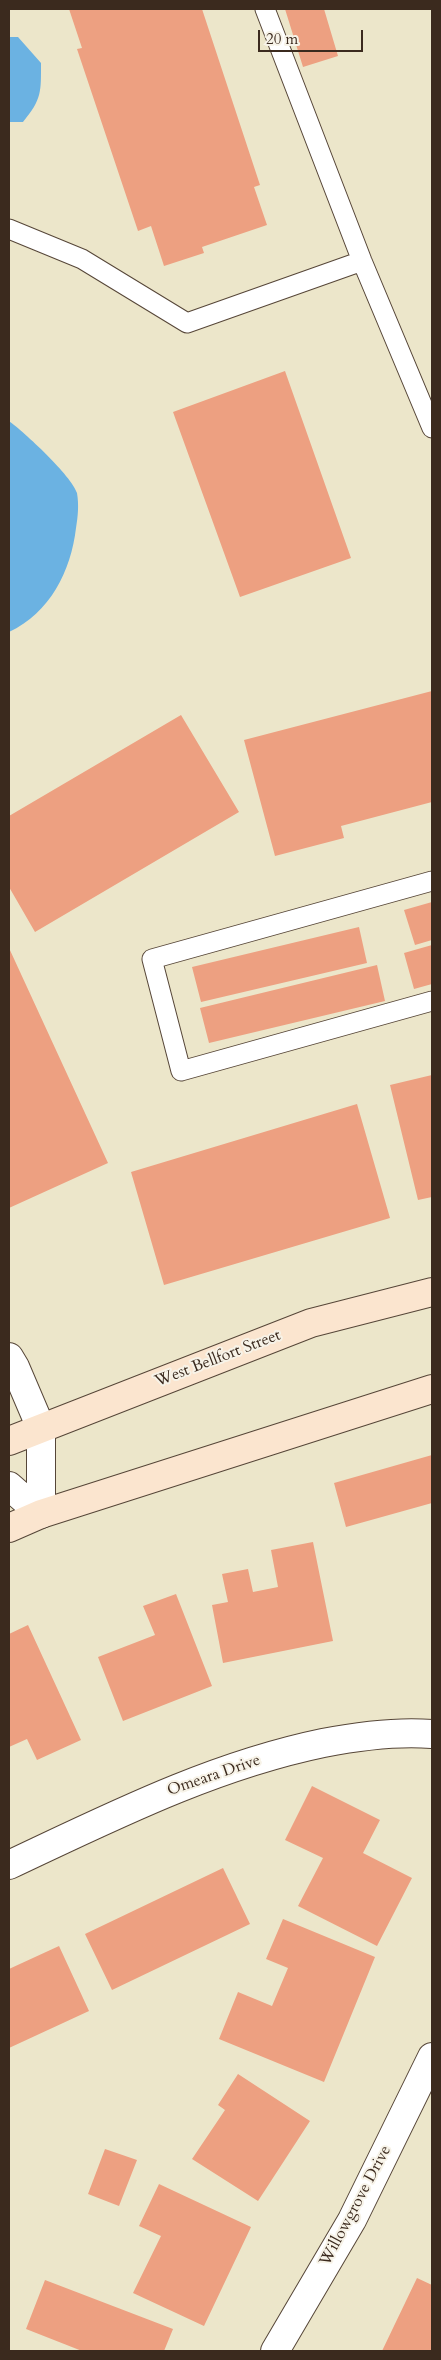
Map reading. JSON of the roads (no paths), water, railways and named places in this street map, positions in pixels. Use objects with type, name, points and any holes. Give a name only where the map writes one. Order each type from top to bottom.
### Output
[{"type":"main road","name":"West Bellfort Street","points":[[9,1441],[311,1323],[432,1292]]},
{"type":"main road","points":[[9,1528],[41,1514],[432,1389]]},
{"type":"street","points":[[9,1357],[41,1428],[41,1514]]},
{"type":"street","points":[[9,1486],[41,1514]]},
{"type":"street","name":"Omeara Drive","points":[[9,1865],[148,1799],[229,1768],[299,1748],[361,1735],[416,1732],[432,1734]]},
{"type":"street","name":"Willowgrove Drive","points":[[275,2351],[352,2220],[432,2057]]},
{"type":"lane","points":[[264,9],[362,261],[432,428]]},
{"type":"lane","points":[[9,229],[82,258],[187,323],[362,261]]},
{"type":"lane","points":[[432,881],[152,959],[181,1071],[432,1001]]},
{"type":"water","points":[[9,37],[18,37],[41,63],[39,95],[34,107],[23,122],[9,122]]},
{"type":"water","points":[[9,421],[36,444],[66,476],[77,493],[78,506],[69,560],[56,589],[36,614],[9,632]]}]
